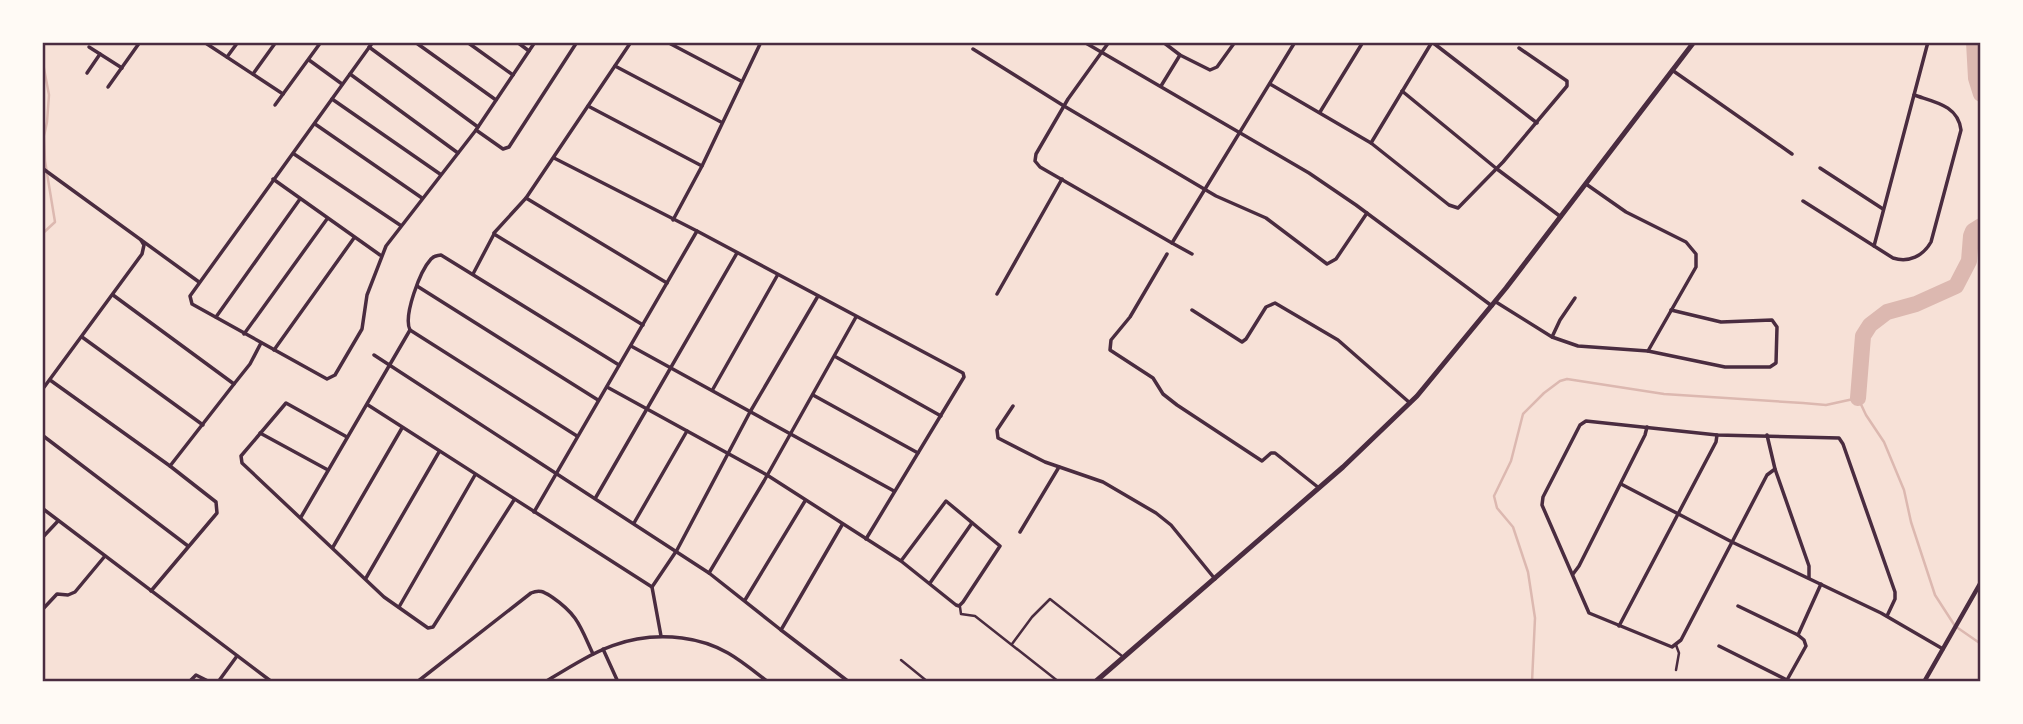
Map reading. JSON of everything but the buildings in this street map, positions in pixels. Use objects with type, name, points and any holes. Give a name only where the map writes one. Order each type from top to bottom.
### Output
[{"type":"main road","points":[[1096,682],[1320,488],[1410,404],[1494,304],[1694,42]]},
{"type":"street","points":[[204,42],[284,94]]},
{"type":"street","points":[[227,57],[238,42]]},
{"type":"street","points":[[253,74],[276,42]]},
{"type":"street","points":[[275,105],[321,42]]},
{"type":"street","points":[[373,42],[190,296],[190,301],[244,334],[330,379],[362,329],[366,301],[381,256],[400,225],[477,129],[535,42]]},
{"type":"street","points":[[415,42],[496,100]]},
{"type":"street","points":[[467,42],[513,75]]},
{"type":"street","points":[[517,42],[529,51]]},
{"type":"street","points":[[369,47],[506,149],[577,42]]},
{"type":"street","points":[[473,274],[494,234],[526,198],[631,42]]},
{"type":"street","points":[[667,42],[741,81]]},
{"type":"street","points":[[673,220],[761,42]]},
{"type":"street","points":[[1084,42],[1309,173],[1494,304],[1552,337],[1578,346],[1648,351],[1725,368],[1770,367],[1776,363],[1777,327],[1772,320],[1726,322],[1671,310]]},
{"type":"street","points":[[1109,42],[1063,106],[1034,159],[1036,164],[1192,254]]},
{"type":"street","points":[[1163,42],[1180,55],[1213,70],[1235,42]]},
{"type":"street","points":[[1172,243],[1295,42]]},
{"type":"street","points":[[1320,113],[1363,42]]},
{"type":"street","points":[[1371,143],[1432,42],[1537,123]]},
{"type":"street","points":[[1874,247],[1928,42]]},
{"type":"street","points":[[108,87],[138,43]]},
{"type":"street","points":[[89,47],[122,68]]},
{"type":"street","points":[[1270,84],[1371,143],[1456,208],[1462,206],[1497,169],[1568,84],[1519,48]]},
{"type":"street","points":[[973,49],[1063,106],[1205,189],[1266,218],[1328,264],[1336,259],[1367,213]]},
{"type":"street","points":[[87,73],[100,54]]},
{"type":"street","points":[[1160,87],[1180,55]]},
{"type":"street","points":[[309,60],[342,84]]},
{"type":"street","points":[[615,66],[721,122]]},
{"type":"street","points":[[1672,70],[1792,155]]},
{"type":"street","points":[[350,74],[458,153]]},
{"type":"street","points":[[1402,91],[1497,169],[1561,217]]},
{"type":"street","points":[[1803,201],[1893,258],[1905,260],[1919,256],[1928,247],[1961,130],[1958,117],[1948,107],[1914,95]]},
{"type":"street","points":[[332,99],[440,174]]},
{"type":"street","points":[[588,106],[702,166]]},
{"type":"street","points":[[315,124],[422,198]]},
{"type":"street","points":[[294,154],[400,225]]},
{"type":"street","points":[[554,158],[963,373],[964,377],[866,539]]},
{"type":"street","points":[[42,168],[199,282]]},
{"type":"street","points":[[1820,168],[1883,209]]},
{"type":"street","points":[[273,179],[381,256]]},
{"type":"street","points":[[997,295],[1062,179]]},
{"type":"street","points":[[1586,184],[1626,212],[1692,246],[1696,254],[1696,267],[1648,351]]},
{"type":"street","points":[[526,198],[667,283]]},
{"type":"street","points":[[216,317],[300,200]]},
{"type":"street","points":[[244,334],[327,219]]},
{"type":"street","points":[[534,512],[697,231]]},
{"type":"street","points":[[494,234],[643,325]]},
{"type":"street","points":[[42,390],[143,251],[144,245],[139,238]]},
{"type":"street","points":[[274,350],[354,238]]},
{"type":"street","points":[[596,497],[737,253]]},
{"type":"street","points":[[1167,254],[1130,317],[1111,340],[1110,350],[1153,378],[1165,396],[1215,431],[1262,461],[1275,453],[1320,488]]},
{"type":"street","points":[[577,436],[410,330],[407,315],[430,260],[441,255],[619,365]]},
{"type":"street","points":[[712,390],[777,276]]},
{"type":"street","points":[[417,286],[598,400]]},
{"type":"street","points":[[113,295],[234,384]]},
{"type":"street","points":[[661,636],[652,587],[677,550],[750,412],[818,296]]},
{"type":"street","points":[[1552,337],[1575,298]]},
{"type":"street","points":[[1192,310],[1242,342],[1247,339],[1267,306],[1275,303],[1338,340],[1410,404]]},
{"type":"street","points":[[709,573],[856,317]]},
{"type":"street","points":[[301,517],[410,330]]},
{"type":"street","points":[[82,337],[203,425]]},
{"type":"street","points":[[170,466],[250,364],[261,343]]},
{"type":"street","points":[[631,346],[894,491]]},
{"type":"street","points":[[374,355],[596,497],[669,548],[677,550],[849,682]]},
{"type":"street","points":[[835,357],[941,416]]},
{"type":"street","points":[[50,380],[216,502],[217,513],[151,591]]},
{"type":"street","points":[[607,386],[767,475],[901,561],[960,606]]},
{"type":"street","points":[[813,395],[918,453]]},
{"type":"street","points":[[348,436],[286,403],[241,456],[242,463],[398,607],[428,628],[433,627],[514,500]]},
{"type":"street","points":[[367,404],[652,587]]},
{"type":"street","points":[[1013,406],[997,430],[998,438],[1059,467],[1103,482],[1162,517],[1215,579]]},
{"type":"street","points":[[1775,469],[1767,475],[1676,645],[1669,647],[1589,613],[1542,503],[1584,421],[1717,435],[1841,439],[1895,592],[1887,616]]},
{"type":"street","points":[[1573,574],[1578,569],[1646,435],[1647,427]]},
{"type":"street","points":[[333,547],[402,428]]},
{"type":"street","points":[[634,523],[687,430]]},
{"type":"street","points":[[260,432],[328,470]]},
{"type":"street","points":[[42,435],[188,546]]},
{"type":"street","points":[[1619,626],[1716,442],[1717,435]]},
{"type":"street","points":[[1767,435],[1775,469],[1809,566],[1809,578]]},
{"type":"street","points":[[366,578],[439,452]]},
{"type":"street","points":[[1020,532],[1059,467]]},
{"type":"street","points":[[398,607],[475,475]]},
{"type":"street","points":[[1621,484],[1732,542],[1887,616],[1943,649]]},
{"type":"street","points":[[745,600],[805,501]]},
{"type":"street","points":[[901,561],[944,501],[948,501],[1000,546],[960,606],[961,614],[975,616],[1059,682]]},
{"type":"street","points":[[42,508],[272,682]]},
{"type":"street","points":[[42,538],[58,520]]},
{"type":"street","points":[[930,583],[972,523]]},
{"type":"street","points":[[781,630],[842,525]]},
{"type":"street","points":[[42,610],[57,594],[68,595],[75,592],[105,556]]},
{"type":"street","points":[[1924,682],[1981,582]]},
{"type":"street","points":[[1798,635],[1821,584]]},
{"type":"street","points":[[416,682],[435,670],[531,593],[538,591],[573,613],[593,654]]},
{"type":"street","points":[[1012,643],[1050,599],[1124,658]]},
{"type":"street","points":[[1719,646],[1787,680],[1806,646],[1798,635],[1738,606]]},
{"type":"street","points":[[545,682],[593,654],[625,640],[661,636],[715,646],[768,682]]},
{"type":"street","points":[[1676,645],[1679,653],[1676,670]]},
{"type":"street","points":[[603,649],[618,682]]},
{"type":"street","points":[[218,682],[237,656]]},
{"type":"street","points":[[901,660],[928,682]]},
{"type":"street","points":[[189,682],[196,675],[209,682]]},
{"type":"waterway","points":[[1974,42],[1976,78],[1981,94]]},
{"type":"waterway","points":[[42,58],[49,95],[44,136],[45,161],[55,222],[42,234]]},
{"type":"waterway","points":[[1858,398],[1863,336],[1870,325],[1887,312],[1916,304],[1956,286],[1969,261],[1973,231],[1981,226]]},
{"type":"waterway","points":[[1532,682],[1535,618],[1528,572],[1513,527],[1497,508],[1494,496],[1511,461],[1523,414],[1544,393],[1567,379],[1664,394],[1826,405],[1858,398],[1884,442],[1904,490],[1911,522],[1935,595],[1955,626],[1981,644]]}]
